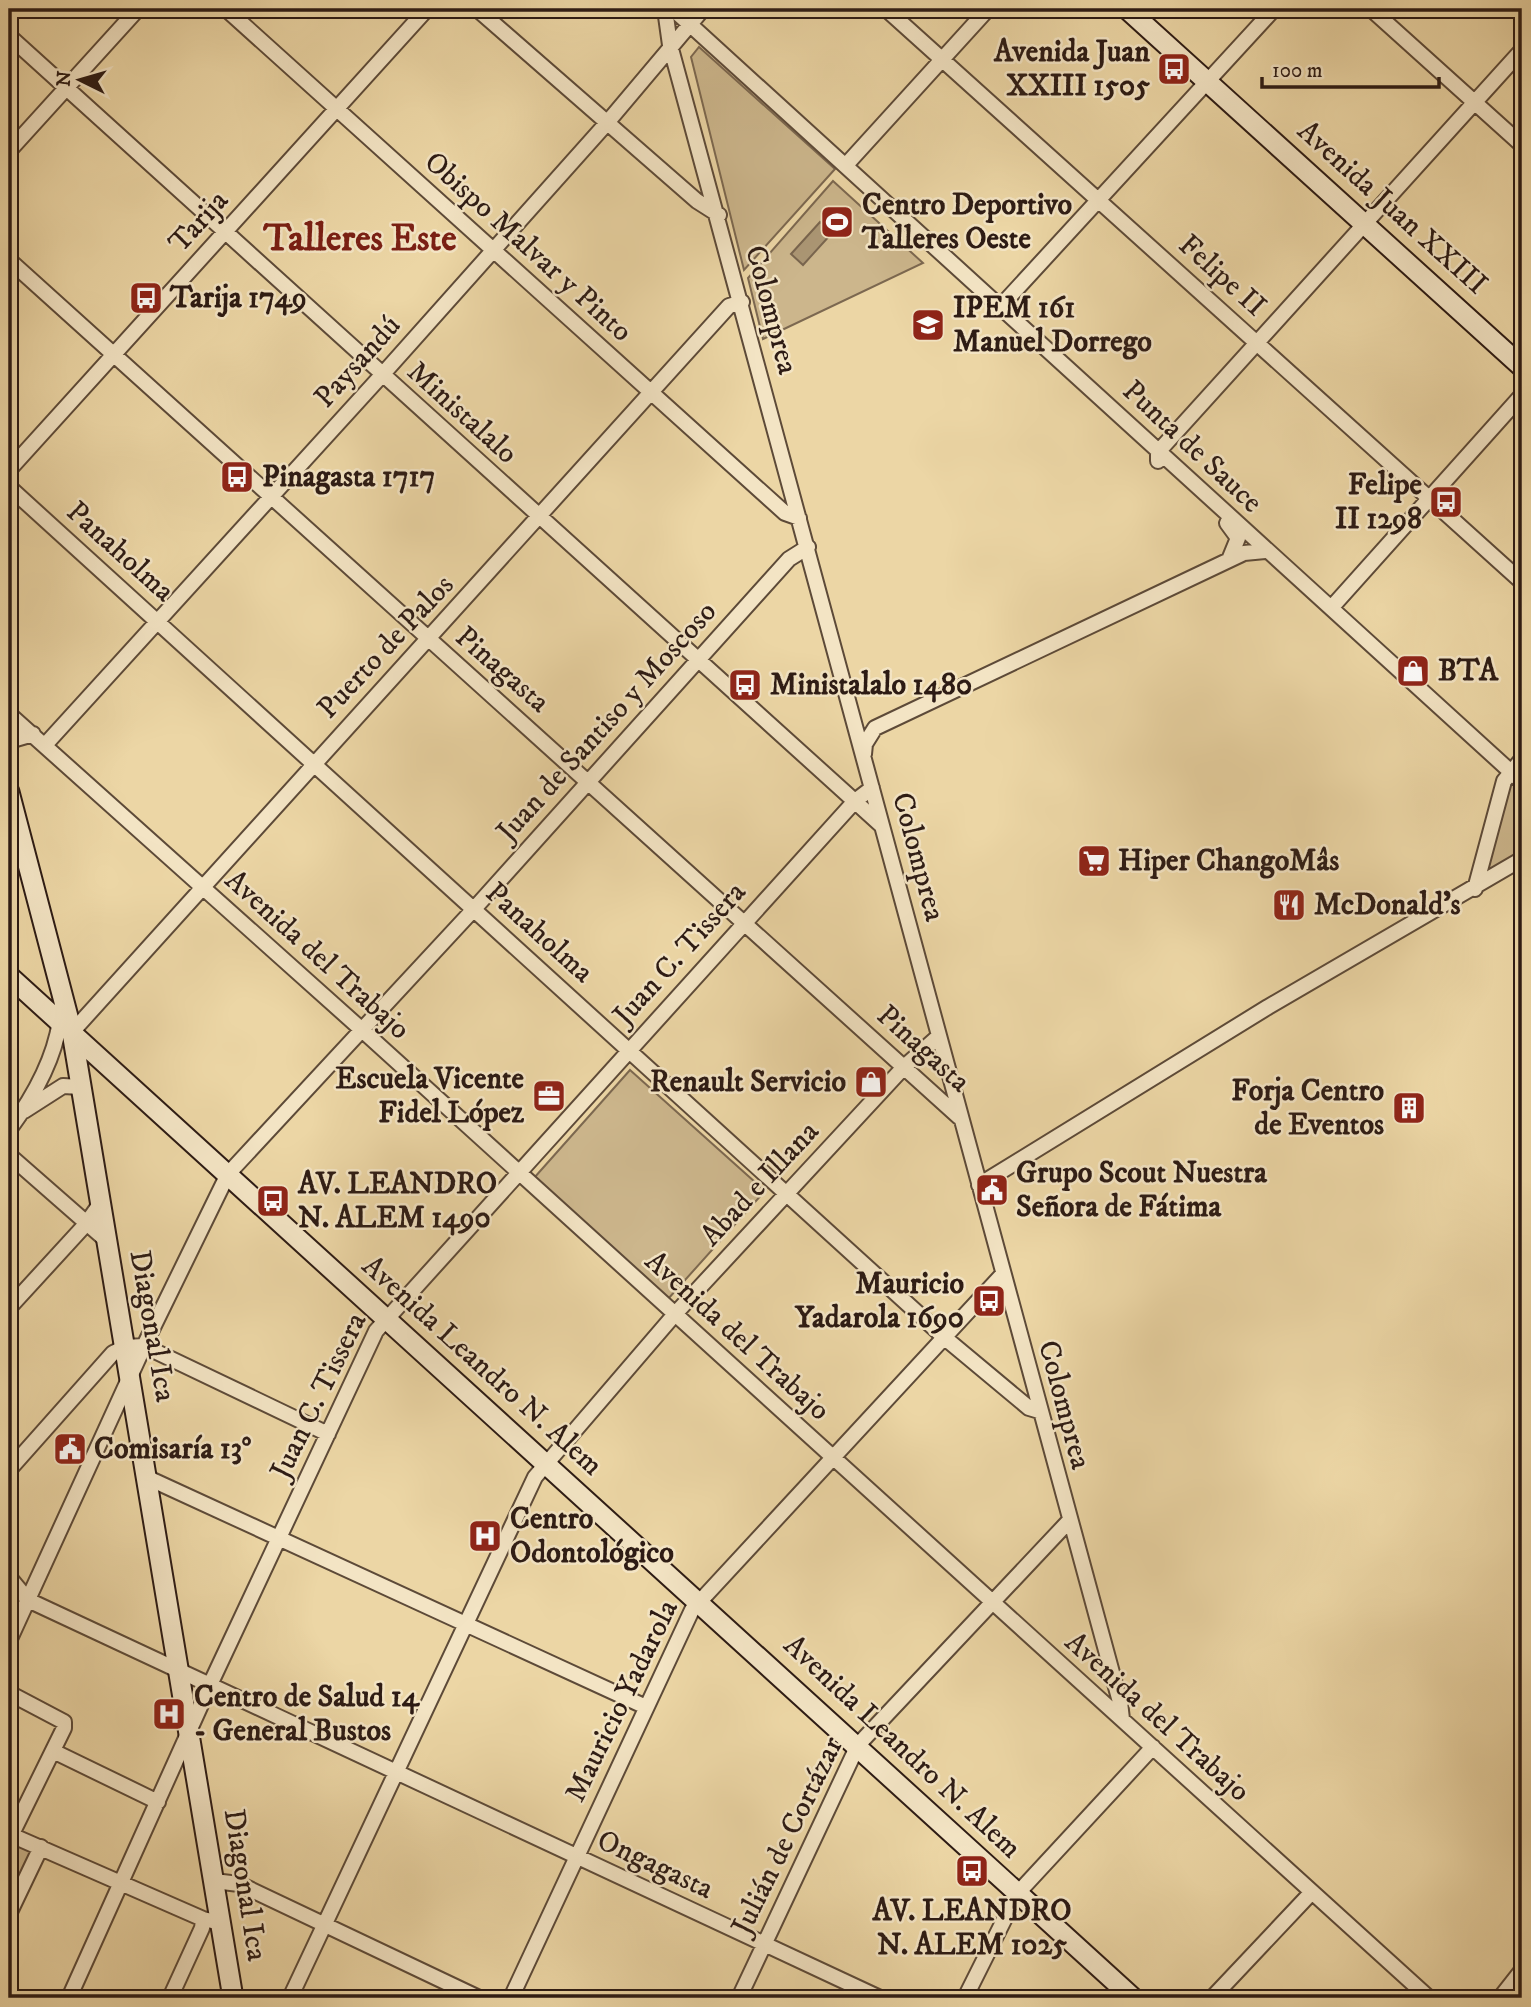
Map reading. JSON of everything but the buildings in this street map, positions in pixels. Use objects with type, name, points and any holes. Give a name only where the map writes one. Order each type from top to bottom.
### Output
[{"type":"main road","name":"Avenida Juan XXIII","points":[[1127,9],[1522,367]]},
{"type":"main road","name":"Diagonal Ica","points":[[9,792],[66,1027],[106,1240],[135,1346],[131,1379],[214,1881],[212,1921],[233,1998]]},
{"type":"main road","name":"Avenida Leandro N. Alem","points":[[9,976],[544,1464],[858,1745],[1133,1998]]},
{"type":"street","points":[[9,151],[138,9]]},
{"type":"street","name":"Obispo Malvar y Pinto","points":[[226,9],[495,249],[651,395],[785,513],[799,518]]},
{"type":"street","name":"Tarija","points":[[9,470],[426,9]]},
{"type":"street","points":[[477,9],[696,201],[719,215]]},
{"type":"street","name":"Colomprea","points":[[664,9],[670,46],[719,215],[1002,1275],[1120,1702],[1122,1719]]},
{"type":"street","name":"Punta de Sauce","points":[[673,9],[1265,551],[1332,607],[1522,782]]},
{"type":"street","name":"Paysandú","points":[[45,745],[495,249],[606,124],[702,9]]},
{"type":"street","name":"Felipe II","points":[[886,9],[1522,582]]},
{"type":"street","points":[[846,165],[988,9]]},
{"type":"street","points":[[1000,307],[1274,9]]},
{"type":"street","points":[[1371,9],[1522,145]]},
{"type":"street","name":"Ministalalo","points":[[9,36],[882,826]]},
{"type":"street","points":[[1229,560],[1237,545],[1237,533],[1162,468],[1158,452],[1522,50]]},
{"type":"street","name":"Pinagasta","points":[[9,260],[960,1118]]},
{"type":"street","name":"Puerto de Palos","points":[[9,1130],[23,1111],[66,1027],[202,888],[540,518],[729,306],[742,302]]},
{"type":"street","points":[[1332,607],[1522,395]]},
{"type":"street","name":"Panaholma","points":[[9,487],[945,1338],[1029,1408],[1039,1412]]},
{"type":"street","name":"Juan de Santiso y Moscoso","points":[[135,1346],[228,1174],[474,909],[789,559],[808,547]]},
{"type":"street","points":[[863,755],[865,744],[875,728],[1244,553],[1265,551]]},
{"type":"street","name":"Avenida del Trabajo","points":[[9,714],[361,1029],[1429,1998]]},
{"type":"street","points":[[852,715],[863,724],[875,728]]},
{"type":"street","points":[[9,741],[33,734]]},
{"type":"street","points":[[1475,889],[1504,781],[1522,759]]},
{"type":"street","name":"Juan C. Tissera","points":[[69,1998],[209,1687],[384,1319],[855,801],[872,788]]},
{"type":"street","points":[[979,1185],[1268,1007],[1475,889],[1522,859]]},
{"type":"street","name":"Abad e Illana","points":[[290,1998],[393,1772],[544,1464],[786,1194],[904,1067],[939,1036]]},
{"type":"street","points":[[46,1067],[75,1086]]},
{"type":"street","name":"Puerto de Palos","points":[[23,1111],[75,1086]]},
{"type":"street","points":[[9,1155],[106,1240]]},
{"type":"street","points":[[9,1308],[86,1224],[100,1204]]},
{"type":"street","name":"Mauricio Yadarola","points":[[511,1998],[646,1707],[698,1602],[1002,1275]]},
{"type":"street","points":[[9,1470],[113,1353],[135,1346],[328,1434]]},
{"type":"street","points":[[9,1641],[12,1629],[131,1379]]},
{"type":"street","points":[[148,1478],[280,1536],[646,1707]]},
{"type":"street","name":"Julián de Cortázar","points":[[738,1998],[858,1745],[1069,1521]]},
{"type":"street","points":[[9,1577],[28,1600]]},
{"type":"street","name":"Ongagasta","points":[[28,1600],[179,1673],[880,1998]]},
{"type":"street","points":[[9,1693],[64,1721],[10,1837],[41,1847],[212,1921]]},
{"type":"street","points":[[965,1998],[1017,1894],[1153,1747]]},
{"type":"street","points":[[52,1751],[158,1802]]},
{"type":"street","points":[[9,1913],[41,1847]]},
{"type":"street","points":[[214,1881],[239,1884],[479,1998]]},
{"type":"street","points":[[1212,1998],[1311,1893]]},
{"type":"street","points":[[170,1998],[202,1928],[212,1921]]},
{"type":"street","points":[[1500,1998],[1522,1970]]},
{"type":"shaded area","points":[[699,47],[835,169],[744,270],[691,57]]},
{"type":"shaded area","name":"Centro Deportivo Talleres Oeste","points":[[833,181],[923,263],[763,339],[748,278]]},
{"type":"shaded area","points":[[820,222],[832,233],[803,265],[791,254]]},
{"type":"shaded area","points":[[1504,781],[1522,782],[1522,859],[1475,889]]},
{"type":"shaded area","points":[[630,1070],[765,1191],[668,1299],[534,1178]]},
{"type":"shaded area","points":[[18,1842],[35,1849],[9,1900],[9,1861]]},
{"type":"place","name":"Avenida Juan XXIII 1505","points":[[1174,69]]},
{"type":"place","name":"Centro Deportivo Talleres Oeste","points":[[837,222]]},
{"type":"place","name":"Tarija 1749","points":[[146,298]]},
{"type":"place","name":"IPEM 161 Manuel Dorrego","points":[[928,325]]},
{"type":"place","name":"Pinagasta 1717","points":[[237,477]]},
{"type":"place","name":"Felipe II 1298","points":[[1446,502]]},
{"type":"place","name":"BTA","points":[[1413,671]]},
{"type":"place","name":"Ministalalo 1480","points":[[745,685]]},
{"type":"place","name":"Hiper ChangoMâs","points":[[1094,861]]},
{"type":"place","name":"McDonald's","points":[[1289,905]]},
{"type":"place","name":"Renault Servicio","points":[[871,1082]]},
{"type":"place","name":"Escuela Vicente Fidel López","points":[[549,1096]]},
{"type":"place","name":"Forja Centro de Eventos","points":[[1409,1108]]},
{"type":"place","name":"Grupo Scout Nuestra Señora de Fátima","points":[[992,1190]]},
{"type":"place","name":"AV. LEANDRO N. ALEM 1490","points":[[273,1201]]},
{"type":"place","name":"Mauricio Yadarola 1690","points":[[989,1301]]},
{"type":"place","name":"Comisaría 13°","points":[[70,1449]]},
{"type":"place","name":"Centro Odontológico","points":[[485,1536]]},
{"type":"place","name":"Centro de Salud 14 - General Bustos","points":[[169,1714]]},
{"type":"place","name":"AV. LEANDRO N. ALEM 1025","points":[[972,1871]]},
{"type":"district","name":"Talleres Este","points":[[360,239]]}]
